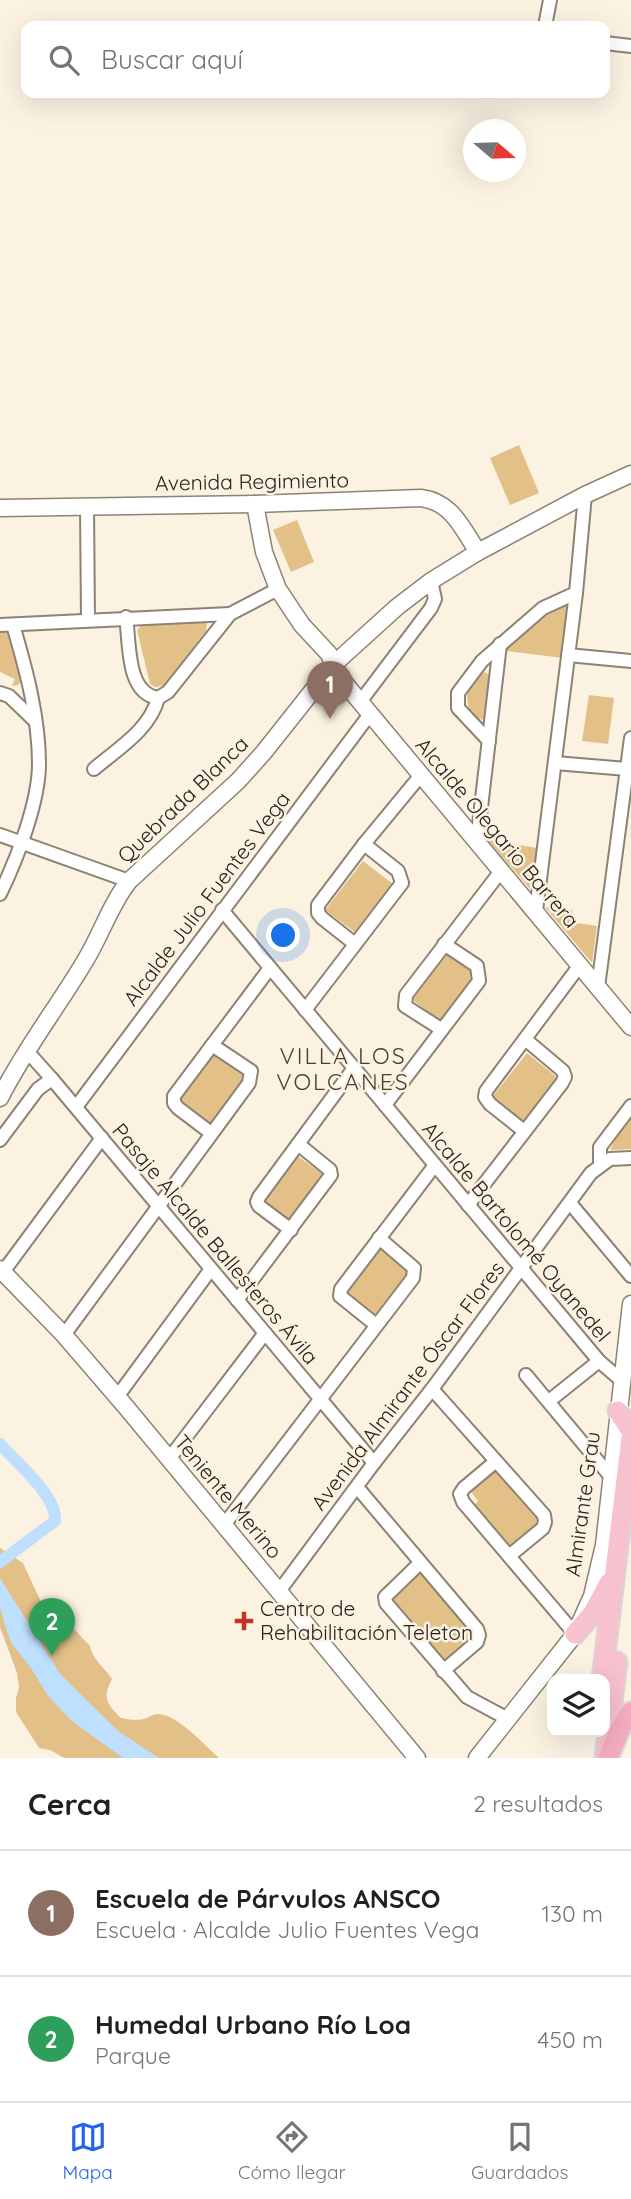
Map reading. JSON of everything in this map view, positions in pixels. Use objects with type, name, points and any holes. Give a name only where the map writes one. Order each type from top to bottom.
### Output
[{"type":"highway","points":[[607,1758],[631,1712]]},
{"type":"main road","points":[[618,1411],[631,1431]]},
{"type":"main road","name":"Almirante Grau","points":[[603,1674],[631,1438]]},
{"type":"main road","points":[[607,1758],[631,1547]]},
{"type":"main road","points":[[575,1634],[600,1601],[616,1563]]},
{"type":"main road","points":[[593,1758],[595,1737]]},
{"type":"street","points":[[546,21],[550,0]]},
{"type":"street","points":[[610,44],[631,46]]},
{"type":"street","name":"Quebrada Blanca","points":[[0,1098],[26,1050],[87,959],[117,898],[129,881],[238,781],[333,665],[397,607],[431,581],[478,552],[585,495],[631,474]]},
{"type":"street","points":[[536,911],[576,593],[585,495]]},
{"type":"street","name":"Avenida Regimiento","points":[[0,508],[434,500],[445,505],[478,552]]},
{"type":"street","name":"Alcalde Olegario Barrera","points":[[255,504],[264,552],[278,589],[302,625],[330,654],[337,674],[631,1027]]},
{"type":"street","points":[[87,506],[88,620]]},
{"type":"street","name":"Alcalde Julio Fuentes Vega","points":[[76,1107],[222,910],[365,708],[431,608],[435,599],[431,581]]},
{"type":"street","points":[[126,617],[134,675],[141,691],[149,697],[158,698],[167,692],[230,614],[278,589]]},
{"type":"street","points":[[489,741],[458,708],[458,693],[482,661],[500,644],[543,608],[576,593]]},
{"type":"street","points":[[0,894],[22,841],[39,766],[36,722],[6,625],[126,617],[230,614]]},
{"type":"street","points":[[477,842],[500,644]]},
{"type":"street","points":[[568,655],[631,661]]},
{"type":"street","points":[[0,693],[9,696],[36,722]]},
{"type":"street","points":[[94,769],[145,725],[155,710],[158,698]]},
{"type":"street","points":[[598,988],[631,738]]},
{"type":"street","points":[[555,763],[627,769]]},
{"type":"street","points":[[355,944],[322,918],[318,913],[318,905],[421,775]]},
{"type":"street","points":[[0,835],[129,881]]},
{"type":"street","points":[[305,1010],[402,883],[398,871],[364,844]]},
{"type":"street","points":[[441,1029],[405,1006],[406,995],[501,871]]},
{"type":"street","name":"Alcalde Bartolomé Oyanedel","points":[[222,910],[599,1361],[622,1381]]},
{"type":"street","points":[[385,1105],[479,981],[477,966],[444,944]]},
{"type":"street","points":[[524,1131],[490,1104],[485,1097],[486,1091],[580,965]]},
{"type":"street","points":[[211,1133],[174,1103],[174,1096],[270,968]]},
{"type":"street","points":[[468,1205],[565,1077],[563,1071],[525,1039]]},
{"type":"street","points":[[64,1335],[249,1083],[251,1071],[212,1045]]},
{"type":"street","name":"Pasaje Alcalde Ballesteros Ávila","points":[[26,1050],[374,1463]]},
{"type":"street","points":[[291,1230],[257,1202],[354,1068]]},
{"type":"street","points":[[0,1140],[38,1088],[52,1079]]},
{"type":"street","points":[[631,1106],[600,1147],[600,1165],[614,1158],[631,1158]]},
{"type":"street","points":[[1,1270],[102,1138]]},
{"type":"street","points":[[237,1300],[331,1175],[330,1170],[298,1144]]},
{"type":"street","points":[[376,1325],[344,1301],[340,1296],[341,1289],[435,1165]]},
{"type":"street","name":"Avenida Almirante Óscar Flores","points":[[279,1590],[432,1389],[520,1267],[600,1165]]},
{"type":"street","points":[[569,1203],[631,1276]]},
{"type":"street","points":[[224,1525],[415,1273],[414,1268],[379,1238]]},
{"type":"street","points":[[117,1397],[211,1269]]},
{"type":"street","name":"Teniente Merino","points":[[1,1270],[64,1335],[117,1397],[417,1758]]},
{"type":"street","name":"Almirante Grau","points":[[477,1758],[575,1634],[592,1596],[599,1572],[631,1304]]},
{"type":"street","points":[[169,1459],[265,1333]]},
{"type":"street","points":[[549,1401],[599,1361]]},
{"type":"street","points":[[526,1375],[611,1477]]},
{"type":"street","points":[[432,1389],[544,1515],[542,1528],[509,1556]]},
{"type":"street","points":[[495,1462],[464,1488],[460,1494],[463,1502],[575,1634]]},
{"type":"street","points":[[357,1487],[477,1629],[477,1642],[443,1671]]},
{"type":"street","points":[[421,1563],[389,1591],[384,1597],[386,1603],[467,1697],[508,1719]]},
{"type":"shaded area","points":[[519,445],[539,493],[510,505],[490,458]]},
{"type":"shaded area","points":[[297,520],[314,562],[291,572],[273,530]]},
{"type":"shaded area","points":[[570,602],[563,658],[506,651],[535,620]]},
{"type":"shaded area","points":[[144,622],[207,623],[206,631],[163,686],[155,687],[150,684],[137,630]]},
{"type":"shaded area","points":[[0,627],[8,630],[23,677],[18,685],[12,686],[15,679],[0,672]]},
{"type":"shaded area","points":[[485,672],[491,677],[487,717],[483,720],[473,717],[467,698],[473,680]]},
{"type":"shaded area","points":[[589,695],[614,698],[608,744],[582,741]]},
{"type":"shaded area","points":[[488,840],[537,848],[530,889]]},
{"type":"shaded area","points":[[363,861],[393,884],[356,933],[325,910]]},
{"type":"shaded area","points":[[545,907],[572,910],[571,922],[597,926],[592,963]]},
{"type":"shaded area","points":[[445,953],[476,975],[442,1022],[411,999]]},
{"type":"shaded area","points":[[215,1052],[248,1077],[211,1127],[178,1102]]},
{"type":"shaded area","points":[[527,1053],[558,1078],[523,1122],[492,1097]]},
{"type":"shaded area","points":[[631,1114],[631,1149],[610,1150],[617,1135]]},
{"type":"shaded area","points":[[296,1155],[324,1175],[290,1221],[262,1200]]},
{"type":"shaded area","points":[[380,1248],[412,1274],[377,1319],[345,1294]]},
{"type":"shaded area","points":[[492,1465],[537,1517],[536,1530],[516,1546],[505,1546],[472,1507],[478,1501],[467,1486]]},
{"type":"shaded area","points":[[0,1548],[23,1563],[41,1602],[57,1611],[90,1646],[96,1659],[112,1679],[107,1696],[112,1709],[121,1718],[137,1720],[156,1714],[166,1716],[183,1725],[219,1758],[64,1758],[50,1750],[39,1748],[16,1712],[19,1687],[17,1673],[0,1627]]},
{"type":"shaded area","points":[[419,1571],[476,1637],[445,1664],[388,1599]]},
{"type":"water","points":[[0,1578],[60,1674],[118,1731],[159,1758],[123,1758],[73,1722],[48,1696],[12,1644],[7,1632],[0,1607]]},
{"type":"waterway","points":[[0,1444],[43,1491],[50,1501],[55,1521],[0,1562]]},
{"type":"place","name":"Escuela de Párvulos ANSCO","points":[[330,719]]},
{"type":"place","name":"Centro de Rehabilitación Teleton","points":[[244,1621]]},
{"type":"place","name":"Humedal Urbano Río Loa","points":[[52,1656]]},
{"type":"district","name":"VILLA LOS VOLCANES","points":[[343,1069]]}]
